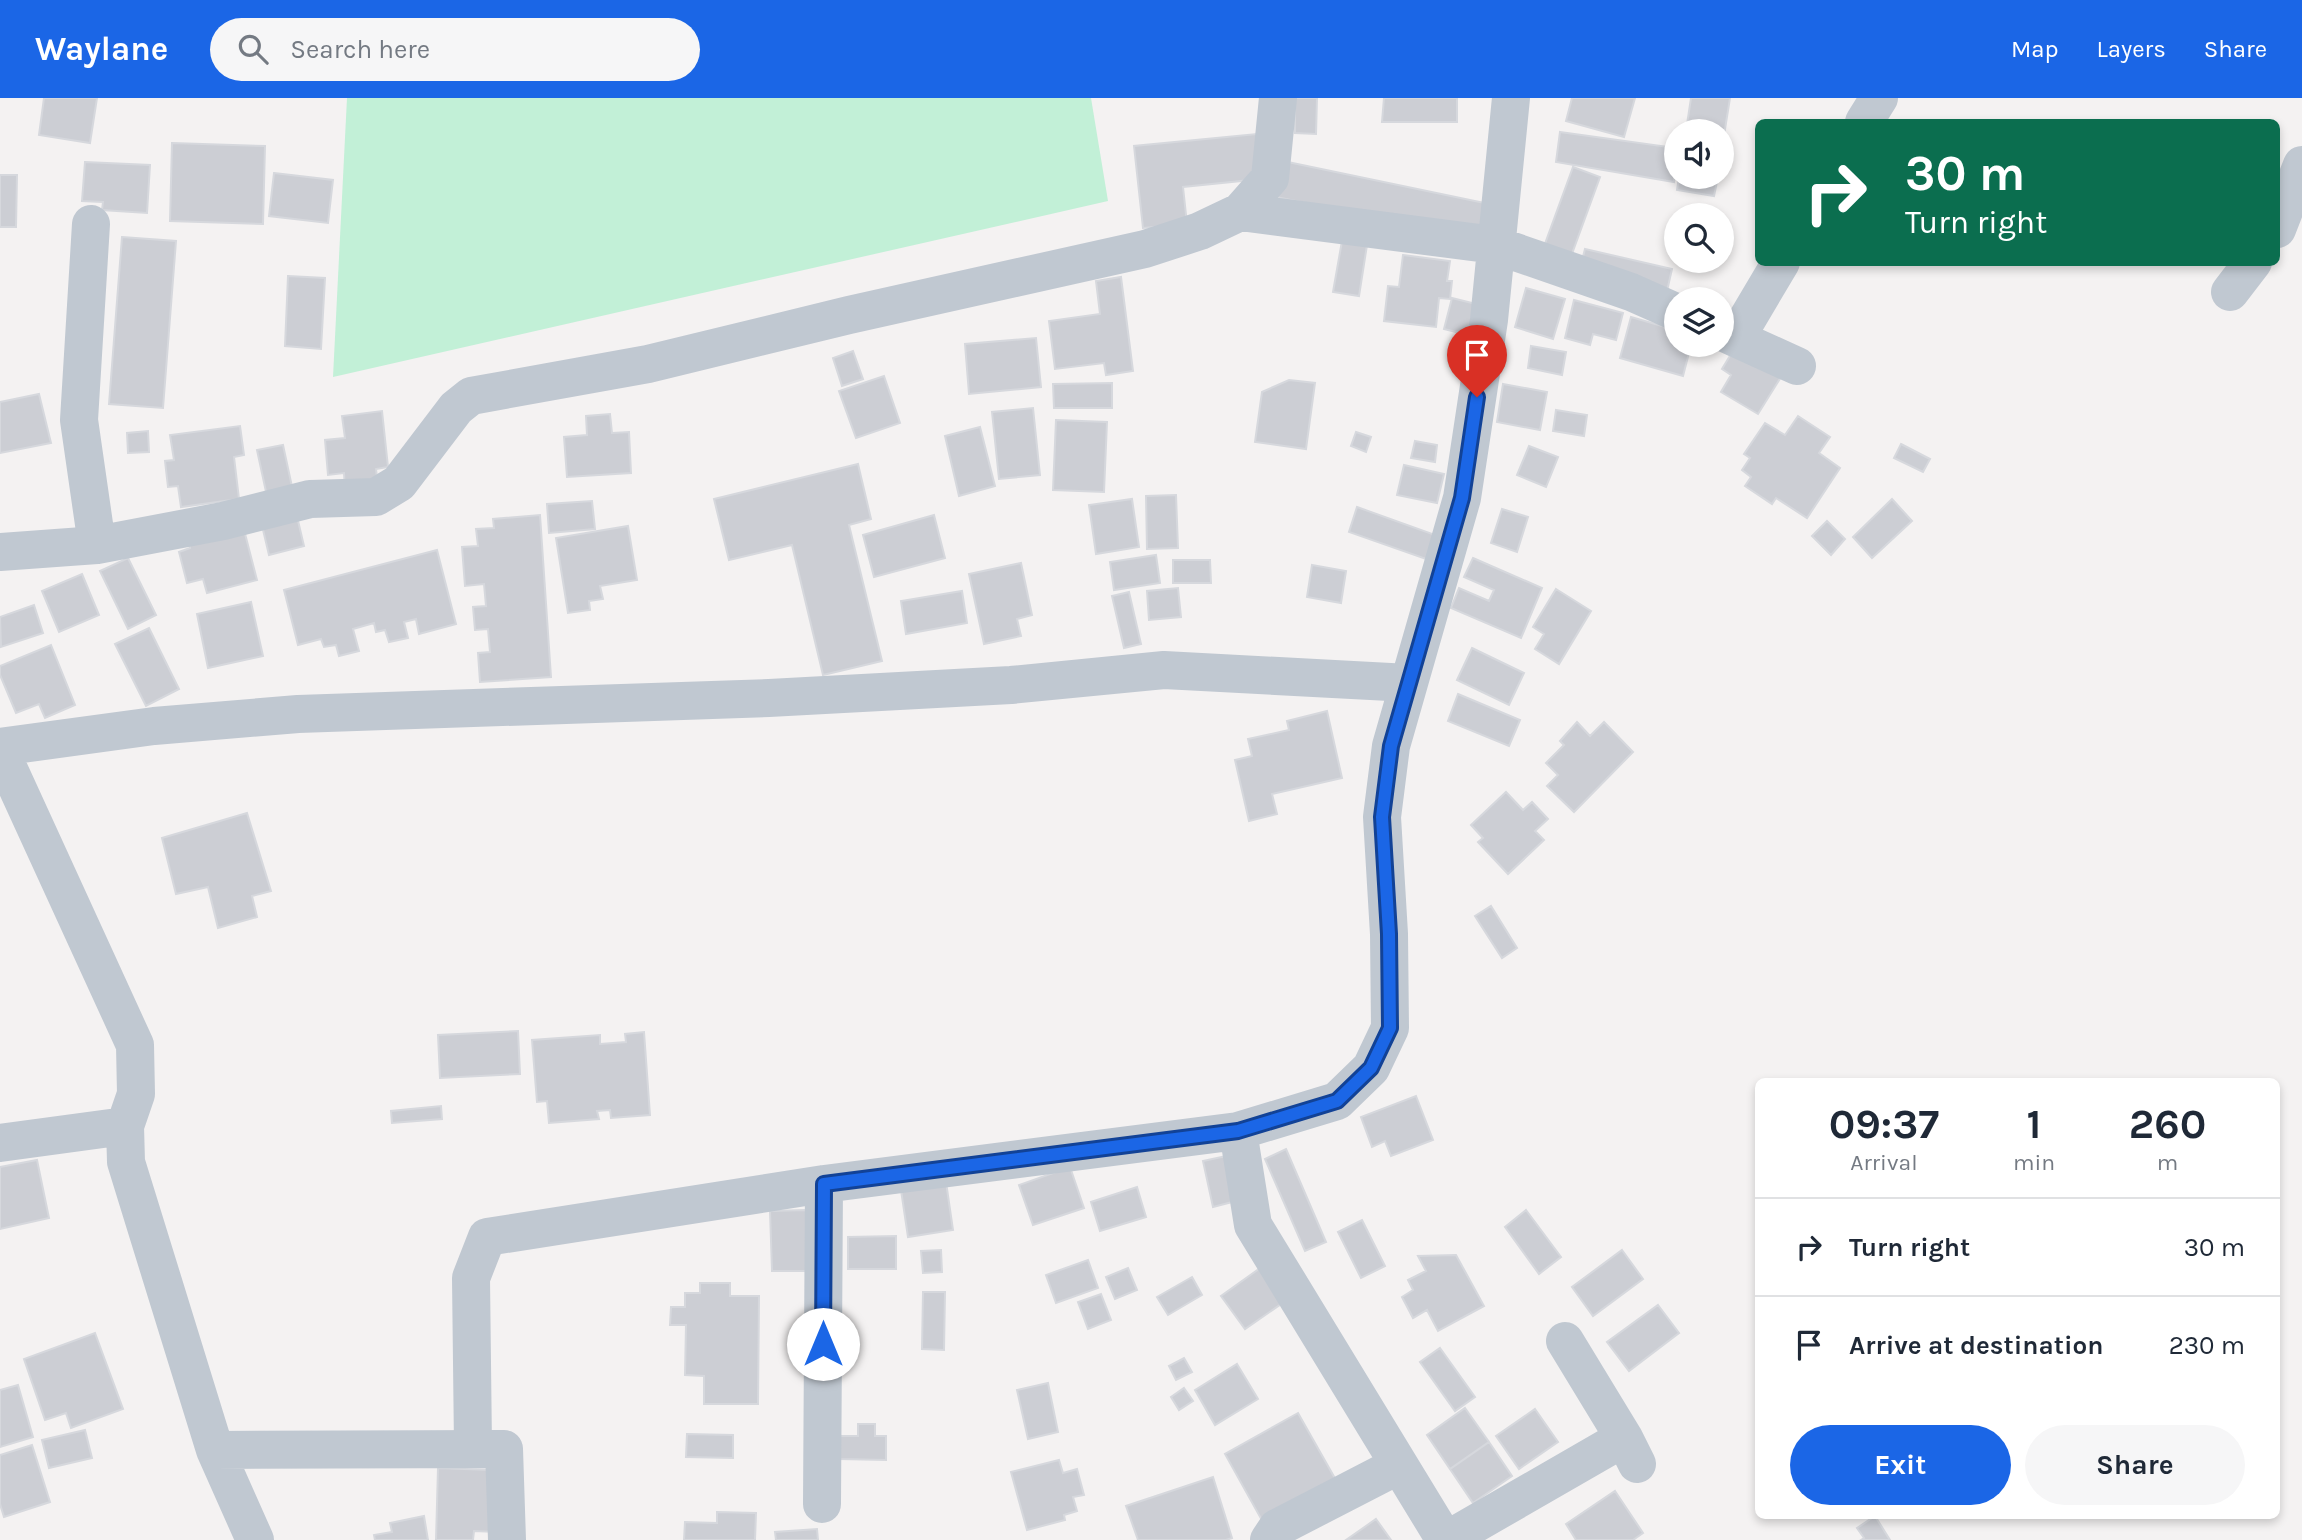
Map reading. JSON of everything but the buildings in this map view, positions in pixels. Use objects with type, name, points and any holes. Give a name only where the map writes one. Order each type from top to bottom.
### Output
[{"type":"street","points":[[0,552],[97,545],[223,521],[310,499],[376,497],[399,483],[456,408],[471,396],[648,364],[849,315],[1145,249],[1200,231],[1240,212],[1270,178],[1278,98]]},
{"type":"street","points":[[473,1447],[471,1278],[487,1237],[824,1184],[1238,1131],[1337,1101],[1371,1068],[1390,1028],[1389,934],[1382,817],[1391,746],[1462,498],[1489,320],[1511,98]]},
{"type":"street","points":[[1866,119],[1879,98]]},
{"type":"street","points":[[2280,221],[2302,165]]},
{"type":"street","points":[[1240,212],[1495,245],[1631,292],[1664,307]]},
{"type":"street","points":[[91,224],[79,420],[97,545]]},
{"type":"street","points":[[1734,328],[1778,266]]},
{"type":"street","points":[[2230,292],[2250,266]]},
{"type":"street","points":[[1734,337],[1797,366]]},
{"type":"street","points":[[255,1540],[215,1450],[126,1162],[125,1126],[136,1094],[135,1045],[0,749],[154,726],[298,714],[769,698],[1011,685],[1164,670],[1409,683]]},
{"type":"street","points":[[0,1143],[125,1126]]},
{"type":"street","points":[[1238,1131],[1253,1225],[1446,1540],[1630,1451],[1565,1341]]},
{"type":"street","points":[[822,1504],[824,1184]]},
{"type":"street","points":[[215,1450],[473,1447],[505,1449],[507,1540]]},
{"type":"street","points":[[1269,1540],[1277,1528],[1399,1465]]},
{"type":"green space","points":[[347,98],[1091,98],[1108,201],[333,377]]},
{"type":"route","points":[[823,1344],[824,1184],[1238,1131],[1337,1101],[1371,1068],[1390,1028],[1389,934],[1382,817],[1391,746],[1462,498],[1477,397]]}]
